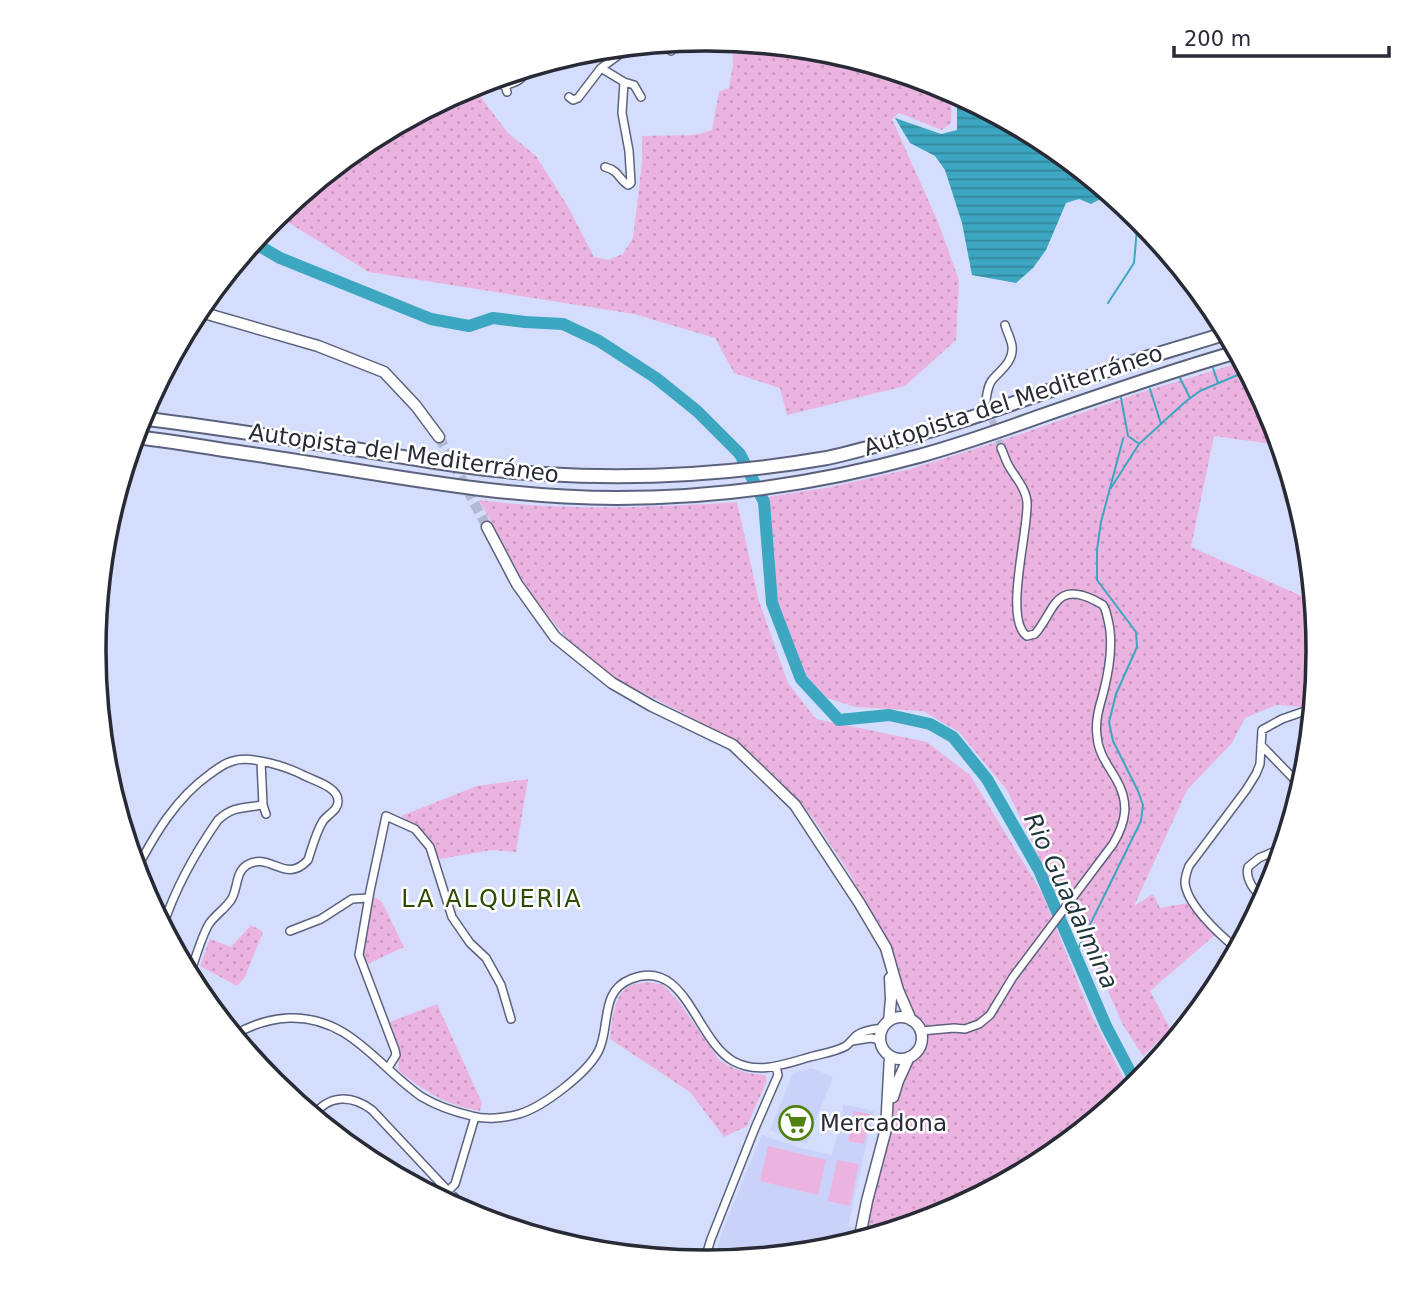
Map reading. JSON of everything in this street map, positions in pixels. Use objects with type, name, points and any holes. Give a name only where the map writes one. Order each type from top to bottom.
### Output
[{"type":"highway","name":"Autopista del Mediterráneo","points":[[153,420],[474,467],[542,474],[618,477],[707,473],[830,457],[922,434],[1115,367],[1216,336]]},
{"type":"highway","name":"Autopista del Mediterráneo","points":[[145,439],[498,491],[618,498],[704,495],[840,475],[919,456],[1183,367],[1227,355]]},
{"type":"main road","points":[[209,314],[318,346],[384,372],[416,406],[439,438]]},
{"type":"main road","points":[[487,527],[517,584],[555,637],[612,683],[652,706],[733,745],[794,805],[860,904],[886,948],[898,990],[911,1020],[920,1031],[921,1044],[909,1057],[890,1056],[880,1040],[891,999],[890,976],[875,930]]},
{"type":"main road","points":[[886,1025],[900,1017],[911,1020]]},
{"type":"main road","points":[[888,1114],[890,1056]]},
{"type":"main road","points":[[861,1230],[888,1114],[909,1057]]},
{"type":"street","points":[[569,97],[573,100],[578,98],[593,76],[615,58]]},
{"type":"street","points":[[601,68],[634,85],[641,97]]},
{"type":"street","points":[[505,86],[516,82]]},
{"type":"street","points":[[605,167],[617,172],[626,185],[631,183],[622,113],[624,82]]},
{"type":"street","points":[[986,400],[992,380],[1001,373],[1012,352],[1005,325]]},
{"type":"street","points":[[920,1031],[965,1029],[979,1024],[990,1015],[1013,976],[1112,844],[1121,830],[1125,814],[1124,797],[1118,781],[1104,760],[1097,737],[1097,713],[1111,634],[1106,611],[1102,604],[1081,594],[1071,593],[1063,596],[1051,609],[1035,634],[1027,636],[1022,633],[1017,622],[1017,604],[1027,498],[1001,448]]},
{"type":"street","points":[[1229,942],[1193,904],[1185,885],[1189,866],[1256,774],[1260,764],[1262,730],[1302,712]]},
{"type":"street","points":[[1261,744],[1292,777]]},
{"type":"street","points":[[143,857],[156,834],[185,795],[222,765],[234,760],[247,759],[292,769],[331,789],[337,796],[338,804],[323,821],[304,865],[291,870],[284,870],[267,862],[246,865],[236,882],[232,898],[207,926],[195,963]]},
{"type":"street","points":[[261,762],[263,805],[266,814]]},
{"type":"street","points":[[167,915],[180,883],[218,820],[236,808],[263,805]]},
{"type":"street","points":[[388,1068],[396,1050],[359,955],[386,816],[415,829],[430,848],[452,917],[470,943],[486,958],[501,985],[511,1019]]},
{"type":"street","points":[[1256,890],[1247,877],[1248,867],[1270,853]]},
{"type":"street","points":[[290,930],[321,919],[352,899],[368,898]]},
{"type":"street","points":[[242,1031],[263,1021],[292,1018],[314,1020],[342,1031],[423,1097],[447,1109],[475,1117],[497,1118],[520,1114],[553,1096],[578,1077],[600,1047],[613,992],[624,982],[642,976],[659,976],[675,986],[723,1053],[741,1065],[759,1068],[776,1066],[845,1046],[857,1035],[886,1025]]},
{"type":"street","points":[[852,1041],[871,1038],[880,1040]]},
{"type":"street","points":[[708,1250],[778,1075],[776,1066]]},
{"type":"street","points":[[320,1109],[326,1103],[338,1099],[362,1103],[372,1110],[448,1191],[454,1184],[475,1117]]},
{"type":"shaded area","points":[[732,52],[823,62],[899,83],[952,104],[951,123],[942,130],[899,113],[892,119],[938,222],[959,280],[956,340],[905,386],[787,415],[780,388],[734,373],[715,338],[634,314],[369,272],[287,222],[341,175],[373,152],[406,131],[480,95],[508,133],[536,156],[568,207],[594,257],[608,260],[623,254],[633,238],[642,163],[642,136],[695,135],[712,130],[719,92],[729,88]]},
{"type":"shaded area","points":[[957,106],[1006,131],[1039,152],[1100,199],[1091,204],[1079,199],[1066,203],[1046,250],[1033,268],[1016,283],[972,275],[962,223],[945,170],[935,156],[910,143],[895,118],[941,134],[957,130]]},
{"type":"shaded area","points":[[1233,365],[1268,443],[1214,436],[1191,547],[1303,597],[1306,650],[1303,707],[1276,705],[1245,718],[1232,743],[1187,790],[1134,906],[1153,894],[1160,908],[1188,903],[1216,934],[1150,991],[1171,1030],[1143,1056],[1123,1025],[1096,964],[1054,888],[1007,790],[959,732],[923,711],[856,707],[827,698],[803,672],[778,604],[768,497],[831,487],[910,469]]},
{"type":"shaded area","points":[[479,500],[544,506],[608,507],[737,502],[759,601],[788,683],[816,719],[927,742],[970,775],[1042,893],[1089,1010],[1124,1080],[1071,1126],[1006,1170],[936,1205],[867,1228],[887,1145],[894,1099],[903,1075],[929,1040],[922,1023],[907,1005],[884,937],[850,874],[813,818],[775,776],[736,740],[614,678],[569,641],[530,593]]},
{"type":"shaded area","points":[[528,779],[516,852],[491,850],[440,859],[425,834],[401,816],[477,786]]},
{"type":"shaded area","points":[[373,896],[382,902],[404,947],[368,964],[363,951]]},
{"type":"shaded area","points":[[251,925],[263,932],[245,977],[237,986],[200,966],[210,939],[231,947]]},
{"type":"shaded area","points":[[646,982],[662,984],[679,1002],[719,1060],[748,1073],[765,1075],[767,1080],[747,1126],[724,1137],[690,1092],[610,1039],[614,1010],[620,996],[629,986]]},
{"type":"shaded area","points":[[437,1004],[482,1103],[480,1111],[436,1096],[398,1070],[400,1050],[390,1022]]},
{"type":"shaded area","name":"Mercadona","points":[[811,1068],[833,1077],[806,1144],[770,1130],[793,1073]]},
{"type":"shaded area","points":[[843,1104],[874,1111],[848,1226],[857,1228],[857,1231],[784,1245],[717,1250],[762,1135],[832,1155]]},
{"type":"shaded area","points":[[854,1111],[870,1114],[864,1144],[848,1141]]},
{"type":"shaded area","points":[[768,1146],[826,1160],[818,1195],[760,1181]]},
{"type":"shaded area","points":[[837,1160],[859,1164],[850,1206],[828,1201]]},
{"type":"waterway","points":[[1108,303],[1134,263],[1137,233]]},
{"type":"waterway","name":"Rio Guadalmina","points":[[262,248],[280,258],[431,319],[469,326],[493,318],[563,324],[599,341],[656,378],[697,411],[740,454],[764,502],[772,603],[801,679],[839,720],[889,715],[930,724],[953,737],[987,779],[1039,870],[1106,1026],[1131,1074]]},
{"type":"waterway","points":[[1213,368],[1218,383]]},
{"type":"waterway","points":[[1111,488],[1139,444],[1185,402],[1200,391],[1238,375]]},
{"type":"waterway","points":[[1180,378],[1190,398]]},
{"type":"waterway","points":[[1150,389],[1161,424]]},
{"type":"waterway","points":[[1121,398],[1128,436],[1138,443]]},
{"type":"waterway","points":[[1075,955],[1141,821],[1143,805],[1113,741],[1109,722],[1116,694],[1137,647],[1136,632],[1097,580],[1101,522],[1123,439]]},
{"type":"tunnel","points":[[986,400],[1001,448]]},
{"type":"tunnel","points":[[439,437],[487,527]]},
{"type":"place","name":"Mercadona","points":[[796,1123]]},
{"type":"district","name":"LA ALQUERIA","points":[[492,899]]}]
